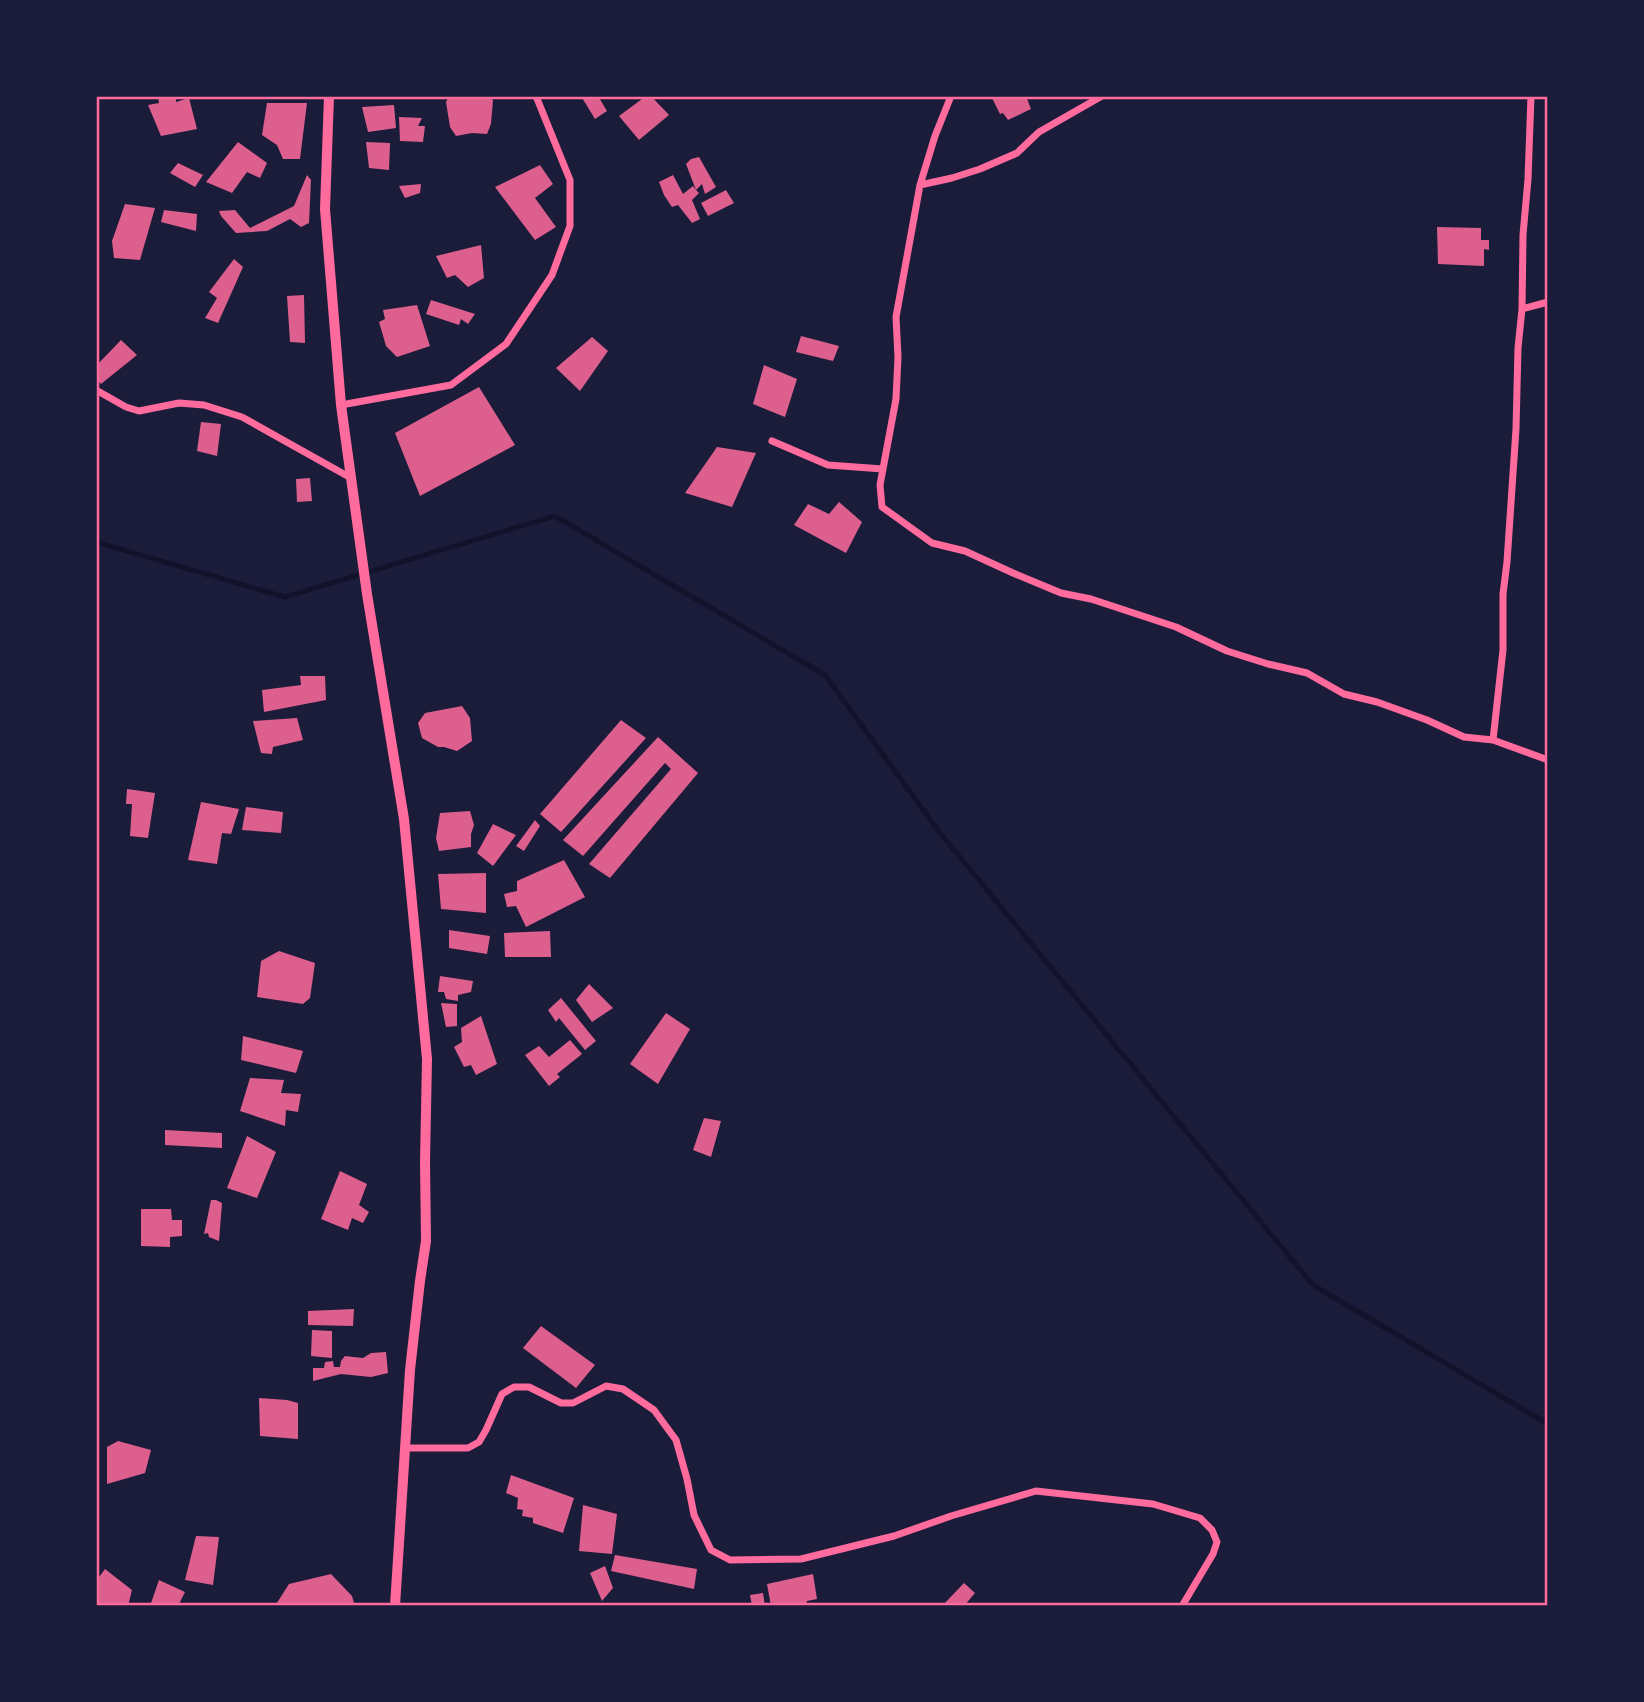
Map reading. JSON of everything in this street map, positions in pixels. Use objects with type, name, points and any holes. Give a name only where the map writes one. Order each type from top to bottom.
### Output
[{"type":"street","points":[[329,96],[325,209],[341,405],[367,594],[404,819],[427,1059],[426,1241],[410,1370],[395,1606]]},
{"type":"street","points":[[341,405],[451,385],[506,344],[552,275],[570,226],[570,180],[536,96]]},
{"type":"street","points":[[951,96],[920,185],[896,317],[896,399],[880,485],[882,507],[932,543],[965,551],[1061,593],[1091,599],[1176,627],[1227,651],[1307,673],[1344,694],[1377,702],[1464,737],[1493,740],[1548,760]]},
{"type":"street","points":[[920,185],[980,169],[1017,153],[1039,132],[1102,96]]},
{"type":"street","points":[[1493,740],[1503,650],[1503,594],[1516,429],[1531,96]]},
{"type":"street","points":[[1522,309],[1548,302]]},
{"type":"street","points":[[96,390],[126,407],[139,411],[179,403],[204,405],[242,417],[352,478]]},
{"type":"street","points":[[772,441],[828,465],[883,469]]},
{"type":"street","points":[[406,1448],[468,1448],[479,1442],[502,1394],[514,1387],[529,1387],[561,1403],[573,1403],[606,1386],[623,1389],[654,1409],[676,1440],[694,1515],[711,1550],[730,1560],[801,1559],[894,1536],[1036,1491],[1153,1504],[1200,1518],[1212,1530],[1217,1542],[1213,1554],[1182,1606]]},
{"type":"building","points":[[158,96],[176,96],[176,102],[189,98],[197,129],[161,136],[148,105],[159,103]]},
{"type":"building","points":[[449,96],[486,96],[493,100],[491,124],[487,134],[456,136],[450,127],[446,102]]},
{"type":"building","points":[[581,96],[598,96],[607,111],[595,119]]},
{"type":"building","points":[[646,96],[651,96],[669,115],[639,140],[619,116]]},
{"type":"building","points":[[991,96],[1026,96],[1031,109],[1008,120],[1003,113],[1000,114]]},
{"type":"building","points":[[267,103],[307,103],[300,159],[283,159],[277,145],[262,135]]},
{"type":"building","points":[[394,105],[396,128],[368,132],[362,107]]},
{"type":"building","points":[[399,117],[422,118],[418,126],[425,126],[423,142],[400,141]]},
{"type":"building","points":[[238,142],[267,163],[260,178],[247,172],[232,193],[206,182]]},
{"type":"building","points":[[366,142],[390,143],[389,170],[369,168]]},
{"type":"building","points":[[699,157],[716,187],[705,194],[702,184],[696,190],[686,164]]},
{"type":"building","points":[[178,163],[203,175],[195,187],[170,173]]},
{"type":"building","points":[[540,165],[553,184],[535,198],[556,227],[535,240],[495,187]]},
{"type":"building","points":[[307,175],[311,180],[309,223],[301,227],[290,219],[267,231],[236,233],[221,216],[219,211],[235,210],[250,228],[294,206]]},
{"type":"building","points":[[673,175],[683,194],[693,186],[699,193],[692,200],[700,219],[692,223],[678,205],[672,207],[659,182]]},
{"type":"building","points":[[421,184],[420,193],[405,198],[399,186]]},
{"type":"building","points":[[726,190],[734,203],[708,216],[701,203]]},
{"type":"building","points":[[125,204],[155,208],[140,260],[114,258],[112,241]]},
{"type":"building","points":[[164,210],[197,214],[196,231],[161,222]]},
{"type":"building","points":[[1437,227],[1481,228],[1481,240],[1489,240],[1489,250],[1484,249],[1484,266],[1438,264]]},
{"type":"building","points":[[481,245],[484,278],[468,287],[455,275],[447,278],[436,256]]},
{"type":"building","points":[[234,259],[243,267],[218,323],[205,318],[217,298],[209,292]]},
{"type":"building","points":[[304,295],[305,343],[290,342],[287,296]]},
{"type":"building","points":[[431,300],[475,314],[468,324],[461,319],[459,325],[426,314]]},
{"type":"building","points":[[417,305],[430,346],[397,357],[386,346],[379,322],[385,319],[383,310]]},
{"type":"building","points":[[801,336],[839,346],[833,361],[796,352]]},
{"type":"building","points":[[592,337],[608,351],[580,391],[556,368]]},
{"type":"building","points":[[121,340],[137,355],[101,384],[96,379],[96,366]]},
{"type":"building","points":[[764,365],[797,379],[785,417],[753,404]]},
{"type":"building","points":[[479,387],[515,445],[420,496],[395,433]]},
{"type":"building","points":[[201,422],[221,424],[217,456],[197,451]]},
{"type":"building","points":[[717,447],[756,453],[732,507],[685,493]]},
{"type":"building","points":[[310,478],[312,501],[297,502],[296,479]]},
{"type":"building","points":[[839,502],[862,522],[846,553],[794,525],[808,504],[829,514]]},
{"type":"building","points":[[300,676],[325,676],[326,700],[264,712],[262,690],[301,685]]},
{"type":"building","points":[[462,706],[470,718],[472,741],[457,751],[438,747],[422,738],[418,723],[425,713]]},
{"type":"building","points":[[297,718],[303,740],[273,747],[272,754],[261,753],[253,721]]},
{"type":"building","points":[[621,720],[646,738],[561,832],[540,814]]},
{"type":"building","points":[[658,737],[698,773],[610,878],[589,864],[671,769],[665,763],[583,856],[563,840]]},
{"type":"building","points":[[127,789],[155,793],[148,838],[130,836],[132,804],[126,804]]},
{"type":"building","points":[[201,802],[239,809],[231,834],[222,833],[217,864],[188,860]]},
{"type":"building","points":[[246,807],[283,812],[281,833],[242,830]]},
{"type":"building","points":[[470,811],[474,825],[471,847],[439,851],[436,838],[440,813]]},
{"type":"building","points":[[535,820],[540,826],[524,851],[516,846]]},
{"type":"building","points":[[493,824],[516,835],[493,866],[477,853]]},
{"type":"building","points":[[564,860],[585,897],[526,927],[516,906],[507,907],[504,894],[517,891],[517,881]]},
{"type":"building","points":[[486,873],[486,913],[441,909],[438,874]]},
{"type":"building","points":[[449,930],[490,936],[487,954],[449,948]]},
{"type":"building","points":[[550,931],[551,957],[505,957],[504,933]]},
{"type":"building","points":[[279,951],[315,963],[310,998],[303,1004],[257,997],[261,961]]},
{"type":"building","points":[[440,976],[473,981],[471,992],[458,995],[458,1001],[446,999],[444,992],[438,992]]},
{"type":"building","points":[[589,984],[613,1008],[592,1022],[576,1000]]},
{"type":"building","points":[[561,998],[596,1041],[585,1050],[559,1018],[556,1022],[548,1010]]},
{"type":"building","points":[[441,1003],[457,1004],[457,1026],[446,1027]]},
{"type":"building","points":[[666,1013],[690,1029],[658,1084],[630,1064]]},
{"type":"building","points":[[481,1016],[497,1064],[476,1075],[471,1065],[464,1067],[454,1047],[462,1042],[461,1028]]},
{"type":"building","points":[[243,1036],[303,1051],[296,1073],[241,1060]]},
{"type":"building","points":[[570,1040],[582,1054],[557,1074],[560,1077],[549,1086],[525,1055],[539,1046],[549,1057]]},
{"type":"building","points":[[250,1078],[284,1080],[281,1093],[301,1094],[298,1112],[286,1110],[285,1126],[240,1111]]},
{"type":"building","points":[[704,1118],[721,1121],[711,1157],[693,1150]]},
{"type":"building","points":[[165,1130],[222,1133],[222,1148],[165,1145]]},
{"type":"building","points":[[247,1136],[276,1152],[257,1198],[227,1188]]},
{"type":"building","points":[[340,1171],[367,1184],[359,1205],[369,1212],[363,1223],[352,1218],[348,1230],[321,1219]]},
{"type":"building","points":[[211,1200],[222,1203],[219,1241],[209,1237],[208,1233],[204,1234]]},
{"type":"building","points":[[141,1209],[171,1209],[172,1220],[182,1220],[182,1236],[170,1237],[170,1247],[141,1246]]},
{"type":"building","points":[[354,1309],[353,1326],[308,1325],[308,1311]]},
{"type":"building","points":[[541,1326],[595,1365],[576,1388],[523,1348]]},
{"type":"building","points":[[312,1330],[332,1331],[332,1358],[311,1356]]},
{"type":"building","points":[[386,1352],[388,1373],[371,1377],[341,1374],[313,1381],[313,1368],[324,1368],[325,1362],[333,1361],[334,1367],[340,1367],[345,1356],[363,1358],[371,1353]]},
{"type":"building","points":[[259,1398],[298,1403],[298,1439],[260,1436]]},
{"type":"building","points":[[118,1441],[151,1450],[145,1473],[107,1484],[107,1447]]},
{"type":"building","points":[[511,1475],[574,1498],[563,1533],[533,1523],[533,1518],[522,1516],[523,1510],[517,1509],[518,1498],[506,1493]]},
{"type":"building","points":[[583,1505],[617,1514],[612,1554],[579,1551]]},
{"type":"building","points":[[196,1536],[219,1537],[213,1585],[185,1580]]},
{"type":"building","points":[[615,1555],[697,1569],[694,1589],[611,1571]]},
{"type":"building","points":[[605,1566],[613,1588],[602,1601],[590,1573]]},
{"type":"building","points":[[105,1569],[132,1590],[128,1606],[96,1606],[96,1581]]},
{"type":"building","points":[[331,1574],[352,1596],[355,1606],[275,1606],[289,1584]]},
{"type":"building","points":[[813,1574],[817,1599],[807,1601],[806,1606],[771,1606],[767,1584]]},
{"type":"building","points":[[159,1580],[185,1592],[178,1606],[150,1606]]},
{"type":"building","points":[[964,1583],[975,1593],[964,1606],[942,1606]]},
{"type":"building","points":[[763,1593],[765,1606],[752,1606],[750,1595]]},
{"type":"waterway","points":[[96,542],[285,597],[555,516],[825,675],[940,833],[1313,1285],[1548,1424]]}]
